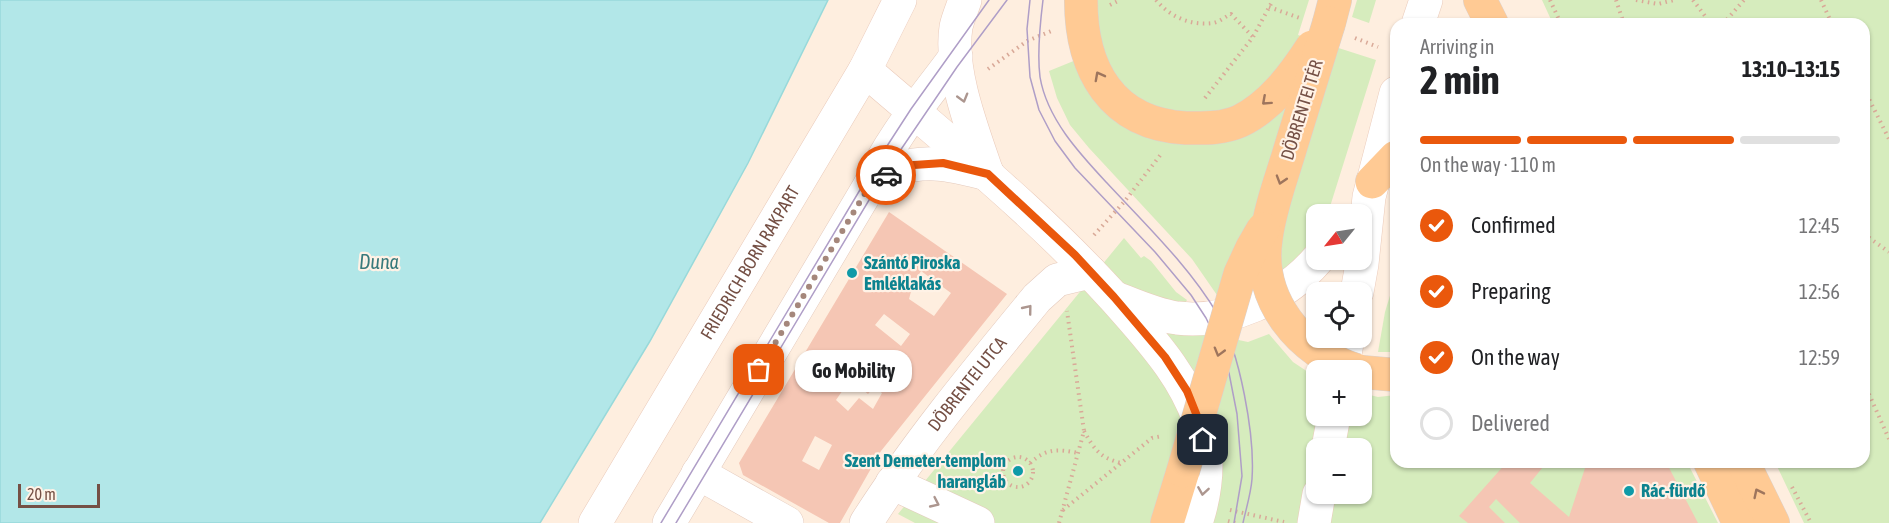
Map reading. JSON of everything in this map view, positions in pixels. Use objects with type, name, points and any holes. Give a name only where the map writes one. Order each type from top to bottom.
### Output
[{"type":"main road","name":"FRIEDRICH BORN RAKPART","points":[[595,523],[865,70],[900,0]]},
{"type":"main road","points":[[965,0],[956,25],[954,48],[961,89],[988,174]]},
{"type":"main road","points":[[1420,18],[1426,0]]},
{"type":"main road","points":[[1480,0],[1489,18]]},
{"type":"main road","points":[[1095,3],[1081,21],[1087,53],[1102,84],[1120,106],[1145,120],[1173,127],[1212,129],[1239,121],[1261,107],[1292,78],[1340,20]]},
{"type":"main road","name":"DÖBRENTEI TÉR","points":[[1269,220],[1340,20]]},
{"type":"main road","points":[[669,523],[870,185],[878,166],[914,112],[956,56]]},
{"type":"main road","points":[[865,70],[988,174],[1074,269],[1114,297],[1146,310],[1177,318],[1220,317],[1252,306],[1279,292],[1308,270]]},
{"type":"main road","points":[[1359,282],[1362,264],[1365,198],[1390,113]]},
{"type":"main road","points":[[870,185],[900,168],[931,164],[943,163],[988,174]]},
{"type":"main road","points":[[1365,198],[1390,165]]},
{"type":"main road","points":[[1269,220],[1264,262],[1267,280],[1275,302],[1284,319],[1297,334],[1316,352],[1329,360]]},
{"type":"main road","points":[[1167,523],[1240,274],[1269,220]]},
{"type":"main road","name":"DÖBRENTEI UTCA","points":[[866,523],[932,427],[1037,297],[1074,269]]},
{"type":"main road","points":[[1114,297],[1165,357],[1187,391],[1199,421],[1207,458],[1205,482],[1210,516]]},
{"type":"main road","points":[[1372,373],[1390,374]]},
{"type":"main road","points":[[1713,468],[1739,523]]},
{"type":"main road","points":[[1746,468],[1773,523]]},
{"type":"main road","points":[[698,473],[787,523]]},
{"type":"main road","points":[[892,483],[978,523]]},
{"type":"main road","points":[[1314,523],[1317,504]]},
{"type":"path","points":[[1095,3],[1120,0]]},
{"type":"path","points":[[1156,0],[1163,8],[1188,22],[1215,23],[1231,14],[1253,37]]},
{"type":"path","points":[[1269,7],[1273,0]]},
{"type":"path","points":[[1550,0],[1558,18]]},
{"type":"path","points":[[1616,0],[1622,18]]},
{"type":"path","points":[[1636,0],[1658,4],[1674,0]]},
{"type":"path","points":[[1693,0],[1706,18]]},
{"type":"path","points":[[1728,18],[1744,0]]},
{"type":"path","points":[[1821,0],[1829,18]]},
{"type":"path","points":[[1340,20],[1378,46]]},
{"type":"path","points":[[961,89],[1027,41],[1060,28]]},
{"type":"path","points":[[1870,101],[1889,138]]},
{"type":"path","points":[[1870,238],[1889,252]]},
{"type":"path","points":[[1074,269],[1066,300],[1084,431],[1093,447],[1107,460],[1122,463]]},
{"type":"path","points":[[1870,396],[1889,439]]},
{"type":"path","points":[[1059,523],[1084,431]]},
{"type":"path","points":[[1062,511],[1152,438],[1173,434]]},
{"type":"path","points":[[1030,463],[1048,451],[1078,453]]},
{"type":"path","points":[[1014,458],[1023,458],[1030,463],[1034,471],[1032,479],[1026,486],[1018,488],[1010,485],[1004,478],[1003,470],[1007,462],[1014,458]]},
{"type":"path","points":[[1790,482],[1811,523]]},
{"type":"path","points":[[1210,516],[1289,523]]},
{"type":"green space","points":[[1097,0],[1309,0],[1298,35],[1376,60],[1331,204],[1306,204],[1306,246],[1289,272],[1219,298],[1192,259],[1070,125],[1057,98],[1049,71],[1103,49],[1096,15]]},
{"type":"green space","points":[[1357,0],[1376,0],[1369,23],[1352,17]]},
{"type":"green space","points":[[1542,0],[1889,0],[1889,523],[1804,523],[1778,468],[1870,468],[1870,18],[1550,18]]},
{"type":"green space","points":[[1124,238],[1141,258],[1144,256],[1151,261],[1176,292],[1187,300],[1183,307],[1205,333],[1248,342],[1269,334],[1293,362],[1306,371],[1306,426],[1372,426],[1372,396],[1390,396],[1390,468],[1690,468],[1718,523],[915,523],[898,514]]},
{"type":"green space","points":[[1390,296],[1390,352],[1378,352]]},
{"type":"water","name":"Duna","points":[[0,0],[828,0],[748,163],[650,341],[540,523],[0,523]]},
{"type":"building","points":[[889,212],[1007,294],[881,451],[840,523],[829,523],[743,475],[739,463]],"holes":[[[921,271],[951,293],[934,316],[909,299],[913,284]],[[884,314],[910,334],[901,346],[875,325]],[[861,376],[868,382],[862,389],[868,394],[874,387],[882,393],[873,409],[859,398],[848,411],[836,400],[845,387],[849,391]],[[815,436],[832,445],[819,470],[802,461]]]},
{"type":"building","name":"Rác-fürdő","points":[[1502,468],[1542,468],[1530,483],[1569,517],[1585,468],[1669,468],[1698,523],[1520,523],[1496,499],[1489,507],[1505,523],[1468,523],[1459,516]]},
{"type":"tram line","points":[[661,523],[876,163],[911,109],[989,0]]},
{"type":"tram line","points":[[676,523],[887,170],[957,67],[1007,0]]},
{"type":"tram line","points":[[1030,0],[1027,29],[1030,77],[1039,110],[1055,141],[1075,168],[1155,252],[1191,295],[1206,318],[1219,345],[1229,373],[1237,414],[1242,476],[1234,523]]},
{"type":"tram line","points":[[1043,0],[1039,49],[1040,77],[1057,121],[1086,160],[1152,230],[1194,280],[1207,297],[1226,331],[1239,372],[1251,440],[1252,479],[1243,523]]},
{"type":"way so far","points":[[759,370],[870,185],[886,175]]},
{"type":"place","name":"Szántó Piroska Emléklakás","points":[[852,273]]},
{"type":"place","name":"Go Mobility","points":[[759,370]]},
{"type":"place","name":"Szent Demeter-templom harangláb","points":[[1018,471]]},
{"type":"place","name":"Rác-fürdő","points":[[1629,491]]},
{"type":"route","points":[[886,175],[900,168],[914,165],[943,163],[988,174],[1075,255],[1165,357],[1187,391],[1199,421],[1203,440]]}]
